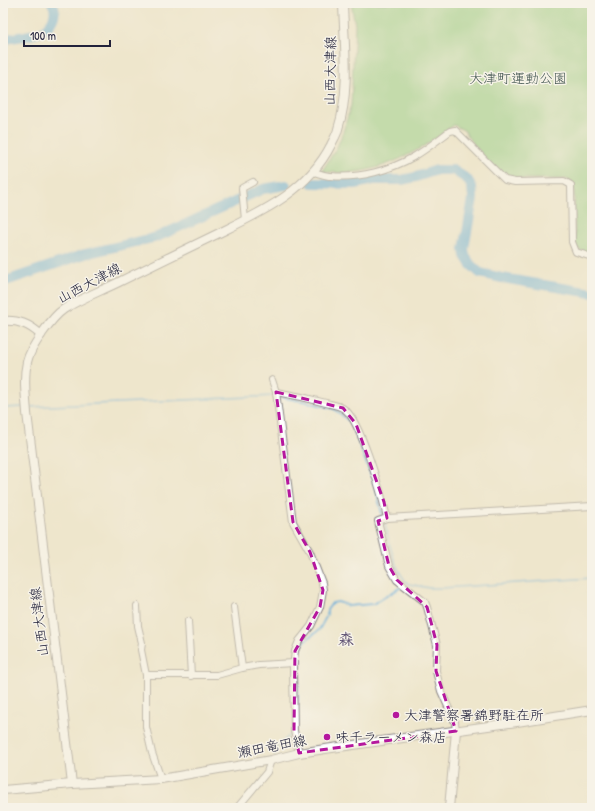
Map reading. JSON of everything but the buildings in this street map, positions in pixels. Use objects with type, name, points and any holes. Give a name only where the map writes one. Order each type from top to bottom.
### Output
[{"type":"main road","name":"山西大津線","points":[[72,784],[27,414],[25,380],[27,362],[31,350],[41,335],[63,309],[245,220],[278,202],[294,190],[313,172],[322,160],[335,136],[343,110],[346,79],[343,3]]},
{"type":"main road","points":[[3,321],[12,320],[24,322],[41,335]]},
{"type":"main road","name":"瀬田竜田線","points":[[3,790],[161,779],[271,760],[299,753],[592,710]]},
{"type":"main road","points":[[449,808],[456,731]]},
{"type":"street","points":[[313,172],[331,176],[354,176],[395,166],[416,156],[450,130],[454,130],[505,180],[515,182],[564,181],[571,185],[572,242],[576,252],[592,257]]},
{"type":"street","points":[[245,220],[242,188],[253,182]]},
{"type":"street","points":[[272,380],[276,392],[284,448],[290,511],[293,522],[310,552],[322,583],[323,590],[320,607],[311,626],[299,641],[295,651],[294,731],[299,753]]},
{"type":"street","points":[[276,392],[322,401],[348,411],[356,424],[369,457],[388,518]]},
{"type":"street","points":[[456,731],[455,722],[441,691],[436,671],[437,645],[428,607],[426,602],[397,580],[389,566],[378,521],[388,518],[592,506]]},
{"type":"street","points":[[137,606],[138,626],[142,643],[141,650],[146,675],[146,727],[152,753],[161,779]]},
{"type":"street","points":[[234,607],[242,668]]},
{"type":"street","points":[[188,621],[191,676]]},
{"type":"street","points":[[146,675],[217,675],[242,668],[294,663]]},
{"type":"street","points":[[237,808],[267,772],[271,760]]},
{"type":"highlighted area","points":[[276,392],[343,408],[356,424],[384,502],[387,518],[378,521],[389,566],[397,580],[427,607],[437,645],[436,671],[456,731],[299,753],[294,731],[295,651],[320,607],[323,590],[310,552],[293,522]]},
{"type":"green space","name":"大津町運動公園","points":[[351,3],[592,3],[592,254],[577,249],[575,241],[574,189],[572,182],[566,179],[517,179],[509,177],[495,168],[483,156],[467,136],[465,131],[454,125],[425,146],[409,155],[375,168],[358,172],[340,173],[322,171],[337,147],[351,105],[355,25]]},
{"type":"waterway","points":[[3,40],[41,32],[45,29],[53,19],[55,11],[52,3]]},
{"type":"waterway","points":[[312,183],[355,184],[373,180],[402,180],[437,170],[453,170],[467,179],[472,187],[473,198],[464,249],[465,256],[471,265],[480,273],[592,293]]},
{"type":"waterway","points":[[3,282],[85,254],[157,237],[263,189],[286,185]]},
{"type":"waterway","points":[[29,407],[275,396]]},
{"type":"waterway","points":[[279,397],[308,402],[334,409],[351,423],[376,489],[383,518]]},
{"type":"waterway","points":[[3,408],[24,407]]},
{"type":"waterway","points":[[384,521],[398,570],[408,584]]},
{"type":"waterway","points":[[409,584],[429,588],[442,588],[592,578]]},
{"type":"waterway","points":[[296,708],[298,703],[299,649],[306,640],[319,630],[327,615],[327,610],[332,603],[338,602],[347,606],[373,604],[403,586]]},
{"type":"waterway","points":[[275,755],[277,747],[293,732]]},
{"type":"waterway","points":[[241,808],[268,775]]},
{"type":"place","name":"大津警察署錦野駐在所","points":[[396,715]]},
{"type":"place","name":"味千ラーメン森店","points":[[327,737]]},
{"type":"district","name":"森","points":[[346,639]]}]
